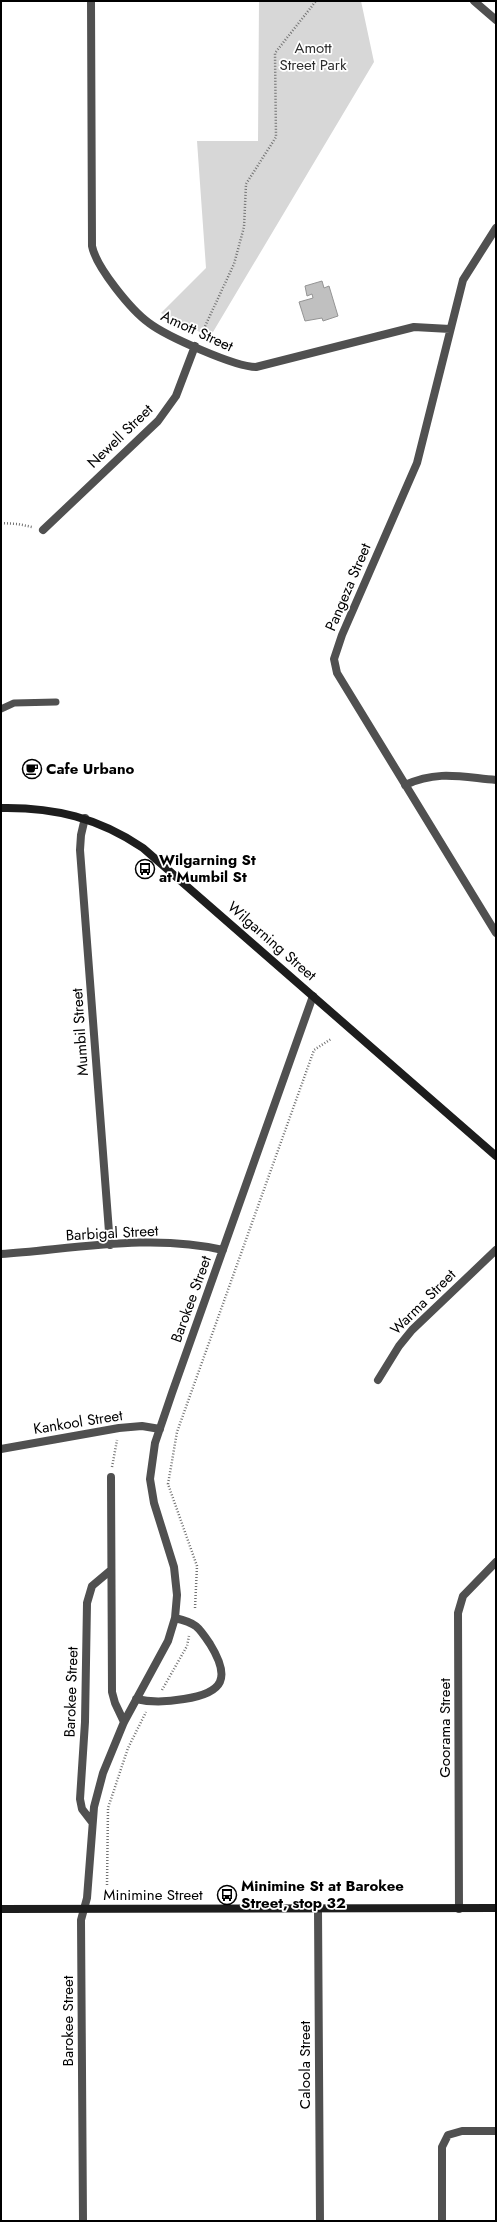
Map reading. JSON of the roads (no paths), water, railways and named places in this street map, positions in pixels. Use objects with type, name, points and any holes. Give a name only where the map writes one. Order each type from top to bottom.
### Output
[{"type":"street","name":"Amott Street","points":[[91,1],[93,254],[101,268],[148,322],[164,332],[240,366],[256,367],[414,327],[450,329]]},
{"type":"street","points":[[474,1],[496,20]]},
{"type":"street","name":"Pangeza Street","points":[[496,228],[463,280],[417,463],[342,635],[334,659],[337,673],[496,933]]},
{"type":"street","name":"Newell Street","points":[[43,530],[158,421],[176,396],[195,346]]},
{"type":"street","points":[[405,784],[429,776],[448,774],[496,780]]},
{"type":"street","name":"Wilgarning Street","points":[[1,808],[50,810],[85,818],[112,829],[143,848],[496,1156]]},
{"type":"street","name":"Mumbil Street","points":[[85,818],[80,838],[80,850],[110,1245]]},
{"type":"street","name":"Barokee Street","points":[[83,2221],[81,1920],[87,1898],[92,1822],[103,1773],[124,1722],[168,1641],[175,1618],[177,1595],[174,1567],[154,1503],[151,1483],[152,1456],[160,1429],[313,996]]},
{"type":"street","name":"Barbigal Street","points":[[1,1254],[110,1245],[197,1245],[223,1250]]},
{"type":"street","name":"Warma Street","points":[[378,1380],[399,1346],[412,1330],[496,1250]]},
{"type":"street","name":"Kankool Street","points":[[1,1449],[119,1428],[142,1426],[160,1429]]},
{"type":"street","points":[[110,1477],[112,1692],[115,1703],[124,1722]]},
{"type":"street","name":"Goorama Street","points":[[460,1909],[458,1614],[463,1596],[496,1562]]},
{"type":"street","name":"Barokee Street","points":[[92,1822],[82,1809],[80,1799],[84,1722],[87,1603],[92,1586],[111,1570]]},
{"type":"street","points":[[136,1699],[156,1703],[201,1696],[212,1691],[220,1682],[222,1672],[219,1660],[202,1632],[194,1623],[175,1618]]},
{"type":"street","name":"Minimine Street","points":[[1,1909],[318,1910],[496,1908]]},
{"type":"street","name":"Caloola Street","points":[[318,1910],[320,2221]]},
{"type":"street","points":[[442,2221],[442,2147],[448,2135],[462,2131],[496,2131]]},
{"type":"lane","points":[[1,710],[14,704],[56,702]]},
{"type":"place","name":"Cafe Urbano","points":[[32,769]]},
{"type":"place","name":"Wilgarning St at Mumbil St","points":[[145,869]]},
{"type":"place","name":"Minimine St at Barokee Street, stop 32","points":[[227,1895]]},
{"type":"park label","name":"Amott Street Park","points":[[313,56]]}]
